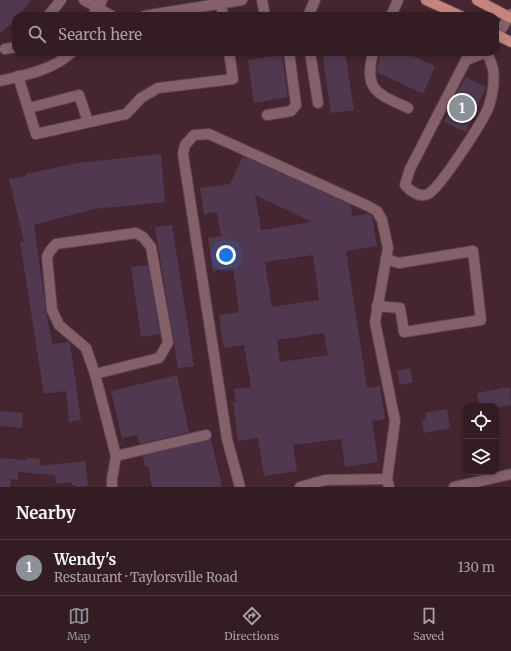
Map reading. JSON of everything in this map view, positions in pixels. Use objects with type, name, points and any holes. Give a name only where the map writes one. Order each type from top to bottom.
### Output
[{"type":"main road","points":[[426,0],[452,12]]},
{"type":"main road","points":[[477,0],[510,16]]},
{"type":"main road","points":[[499,37],[511,42]]},
{"type":"street","points":[[51,12],[61,0]]},
{"type":"street","points":[[84,0],[97,8]]},
{"type":"street","points":[[170,12],[242,0]]},
{"type":"street","points":[[262,0],[264,12]]},
{"type":"street","points":[[310,12],[315,0]]},
{"type":"street","points":[[393,12],[398,0]]},
{"type":"street","points":[[221,4],[222,12]]},
{"type":"street","points":[[499,32],[510,16]]},
{"type":"street","points":[[5,49],[12,48]]},
{"type":"street","points":[[0,81],[50,67],[62,61],[68,56]]},
{"type":"street","points":[[18,76],[36,134],[126,114],[141,98],[158,88],[233,78],[230,56]]},
{"type":"street","points":[[267,115],[291,111],[296,105],[289,56]]},
{"type":"street","points":[[311,56],[318,103]]},
{"type":"street","points":[[372,56],[370,71],[373,87],[378,94],[408,108]]},
{"type":"street","points":[[476,56],[466,60],[410,169],[404,185],[410,191],[423,196],[430,194],[454,163],[489,107],[493,89],[494,71],[488,56]]},
{"type":"street","points":[[29,108],[79,95],[88,122]]},
{"type":"street","points":[[240,487],[227,439],[183,154],[185,145],[194,135],[209,134],[377,211],[382,220],[388,248],[375,322],[395,421],[388,483],[325,480],[300,487]]},
{"type":"street","points":[[95,374],[159,358],[168,343],[151,247],[143,237],[136,233],[56,244],[47,257],[52,310],[59,324],[86,348],[95,374],[116,456],[112,487]]},
{"type":"street","points":[[377,306],[400,308],[404,332],[481,320],[473,251],[399,263],[386,259]]},
{"type":"street","points":[[116,456],[206,435]]},
{"type":"street","points":[[454,487],[511,474]]},
{"type":"building","points":[[0,0],[31,0],[22,12],[12,12],[12,23],[0,33]]},
{"type":"building","points":[[282,56],[288,97],[254,103],[248,60]]},
{"type":"building","points":[[323,56],[346,56],[354,110],[331,113]]},
{"type":"building","points":[[379,56],[413,56],[435,66],[423,94],[377,72]]},
{"type":"building","points":[[466,77],[486,87],[466,132],[444,122],[455,100],[453,99]]},
{"type":"building","points":[[161,154],[165,202],[94,209],[34,225],[52,344],[70,343],[81,420],[69,422],[66,391],[44,394],[20,242],[24,241],[9,179],[77,163]]},
{"type":"building","points":[[243,156],[351,205],[352,216],[368,214],[372,216],[377,246],[346,251],[367,388],[380,386],[385,419],[372,421],[378,462],[345,467],[341,439],[293,445],[297,471],[264,476],[258,438],[238,441],[233,402],[236,402],[234,389],[251,387],[244,345],[224,348],[219,315],[239,312],[233,268],[213,271],[208,238],[221,236],[217,212],[204,214],[200,188],[230,184]],"holes":[[[255,195],[312,222],[261,230]],[[313,255],[319,300],[272,307],[265,262]],[[324,333],[328,355],[280,362],[277,340]]]},
{"type":"building","points":[[172,225],[194,366],[178,368],[155,227]]},
{"type":"building","points":[[148,265],[160,334],[141,337],[131,267]]},
{"type":"building","points":[[410,368],[413,382],[400,385],[397,371]]},
{"type":"building","points":[[177,375],[189,432],[140,444],[137,435],[122,438],[111,391]]},
{"type":"building","points":[[510,387],[511,405],[499,407],[499,403],[479,403],[477,393]]},
{"type":"building","points":[[447,409],[450,428],[424,433],[422,420],[426,419],[425,413]]},
{"type":"building","points":[[0,411],[23,413],[22,428],[0,426]]},
{"type":"building","points":[[211,439],[222,487],[152,487],[148,466],[145,466],[143,456]]},
{"type":"building","points":[[0,458],[25,460],[28,458],[40,459],[39,466],[85,461],[88,486],[76,487],[75,485],[72,485],[72,482],[56,484],[55,475],[18,472],[18,480],[11,479],[10,487],[0,487]]},
{"type":"place","name":"Wendy's","points":[[462,108]]}]
